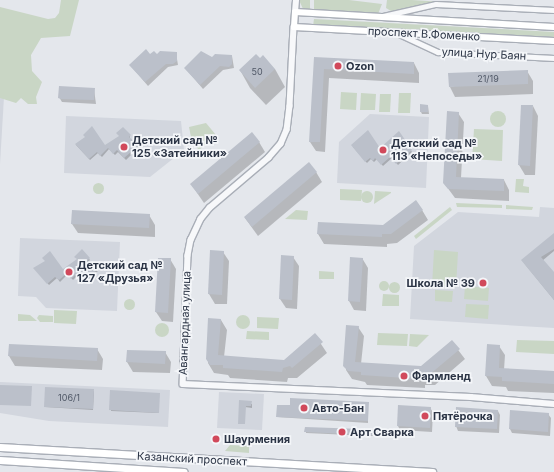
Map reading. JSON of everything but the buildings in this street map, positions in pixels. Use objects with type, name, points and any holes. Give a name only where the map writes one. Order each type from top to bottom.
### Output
[{"type":"main road","name":"проспект В.Фоменко","points":[[295,12],[554,27]]},
{"type":"main road","points":[[294,27],[295,12]]},
{"type":"main road","name":"проспект В.Фоменко","points":[[294,27],[554,41]]},
{"type":"main road","name":"Казанский проспект","points":[[0,447],[432,472]]},
{"type":"main road","name":"Казанский проспект","points":[[0,460],[184,472]]},
{"type":"street","points":[[295,12],[296,0]]},
{"type":"street","points":[[378,18],[448,2],[554,10]]},
{"type":"street","name":"Авангардная улица","points":[[294,27],[290,106],[287,130],[281,144],[269,158],[210,208],[201,219],[191,240],[188,256],[183,384],[471,397],[554,404]]},
{"type":"street","name":"улица Нур Баян","points":[[394,32],[438,52],[554,58]]},
{"type":"shaded area","points":[[0,97],[4,97],[0,164]]},
{"type":"shaded area","name":"Детский сад № 113 «Непоседы»","points":[[370,114],[429,117],[426,188],[337,183],[339,142]]},
{"type":"shaded area","name":"Детский сад № 125 «Затейники»","points":[[66,116],[181,121],[184,150],[150,177],[64,173]]},
{"type":"shaded area","name":"Школа № 39","points":[[540,207],[554,208],[554,328],[410,319],[414,246],[458,212],[539,217]]},
{"type":"shaded area","name":"Детский сад № 127 «Друзья»","points":[[20,238],[120,242],[117,311],[46,308],[36,297],[18,296]]},
{"type":"shaded area","points":[[0,382],[170,390],[168,427],[49,421],[0,413]]},
{"type":"shaded area","points":[[219,392],[264,394],[262,430],[217,428]]},
{"type":"green space","points":[[61,0],[79,0],[70,36],[41,38],[31,55],[32,71],[42,82],[36,97],[37,104],[28,104],[21,98],[16,103],[0,98],[0,7],[48,19],[55,18],[59,13]]},
{"type":"green space","points":[[299,0],[310,0],[310,12],[303,9]]},
{"type":"green space","points":[[314,0],[349,0],[382,4],[378,14],[314,12]]},
{"type":"green space","points":[[387,0],[444,2],[391,11],[386,8]]},
{"type":"green space","points":[[314,19],[554,32],[554,39],[313,26]]},
{"type":"green space","points":[[341,92],[357,93],[356,110],[340,109]]},
{"type":"green space","points":[[361,93],[376,94],[375,110],[360,110]]},
{"type":"green space","points":[[399,93],[411,93],[410,113],[398,113]]},
{"type":"green space","points":[[380,94],[391,94],[390,112],[379,112]]},
{"type":"green space","points":[[498,111],[505,116],[506,119],[501,126],[498,127],[491,122],[490,119],[495,112]]},
{"type":"green space","points":[[206,123],[216,135],[199,150],[192,142],[189,127]]},
{"type":"green space","points":[[474,129],[503,130],[502,161],[472,159]]},
{"type":"green space","points":[[516,179],[524,179],[523,186],[529,187],[529,193],[515,192]]},
{"type":"green space","points":[[96,183],[100,183],[102,184],[102,192],[96,193],[93,190],[93,186]]},
{"type":"green space","points":[[340,189],[362,190],[361,201],[340,200]]},
{"type":"green space","points":[[365,191],[369,191],[373,197],[369,203],[365,203],[361,199],[361,195]]},
{"type":"green space","points":[[375,191],[391,192],[391,193],[374,204]]},
{"type":"green space","points":[[456,203],[502,205],[502,208],[457,207]]},
{"type":"green space","points":[[506,205],[533,207],[532,210],[506,209]]},
{"type":"green space","points":[[450,207],[452,210],[416,239],[414,236]]},
{"type":"green space","points":[[296,210],[308,211],[307,220],[285,219]]},
{"type":"green space","points":[[434,250],[458,252],[456,287],[432,286]]},
{"type":"green space","points":[[319,271],[334,272],[334,279],[319,279]]},
{"type":"green space","points":[[382,281],[386,281],[388,282],[388,290],[382,291],[379,288],[379,284]]},
{"type":"green space","points":[[394,281],[398,283],[400,287],[398,291],[394,293],[390,291],[388,287],[390,283]]},
{"type":"green space","points":[[465,286],[489,288],[488,301],[464,299]]},
{"type":"green space","points":[[435,290],[453,291],[452,302],[435,301]]},
{"type":"green space","points":[[383,294],[399,295],[399,306],[382,306]]},
{"type":"green space","points":[[127,299],[131,299],[133,300],[133,308],[127,309],[124,306],[124,302]]},
{"type":"green space","points":[[466,304],[489,305],[488,319],[465,317]]},
{"type":"green space","points":[[54,310],[77,311],[76,324],[54,323]]},
{"type":"green space","points":[[18,314],[30,315],[37,321],[18,321]]},
{"type":"green space","points":[[39,315],[53,316],[53,322],[40,322],[37,318]]},
{"type":"green space","points":[[243,315],[248,317],[250,322],[248,327],[243,329],[238,327],[236,322],[238,317]]},
{"type":"green space","points":[[257,317],[279,318],[278,329],[257,328]]},
{"type":"green space","points":[[159,323],[165,323],[169,327],[169,333],[165,337],[159,337],[155,333],[155,327]]},
{"type":"green space","points":[[247,331],[269,332],[269,340],[246,339]]},
{"type":"green space","points":[[378,333],[408,334],[407,346],[377,345]]},
{"type":"green space","points":[[410,334],[429,335],[417,347],[409,346]]},
{"type":"green space","points":[[517,340],[554,341],[554,354],[516,352]]},
{"type":"green space","points":[[230,445],[249,446],[249,453],[225,451]]},
{"type":"place","name":"Ozon","points":[[338,66]]},
{"type":"place","name":"Детский сад № 125 «Затейники»","points":[[124,147]]},
{"type":"place","name":"Детский сад № 113 «Непоседы»","points":[[383,150]]},
{"type":"place","name":"Детский сад № 127 «Друзья»","points":[[69,272]]},
{"type":"place","name":"Школа № 39","points":[[483,283]]},
{"type":"place","name":"Фармленд","points":[[404,376]]},
{"type":"place","name":"Авто-Бан","points":[[304,408]]},
{"type":"place","name":"Пятёрочка","points":[[425,416]]},
{"type":"place","name":"Арт Сварка","points":[[342,432]]},
{"type":"place","name":"Шаурмения","points":[[216,439]]}]
